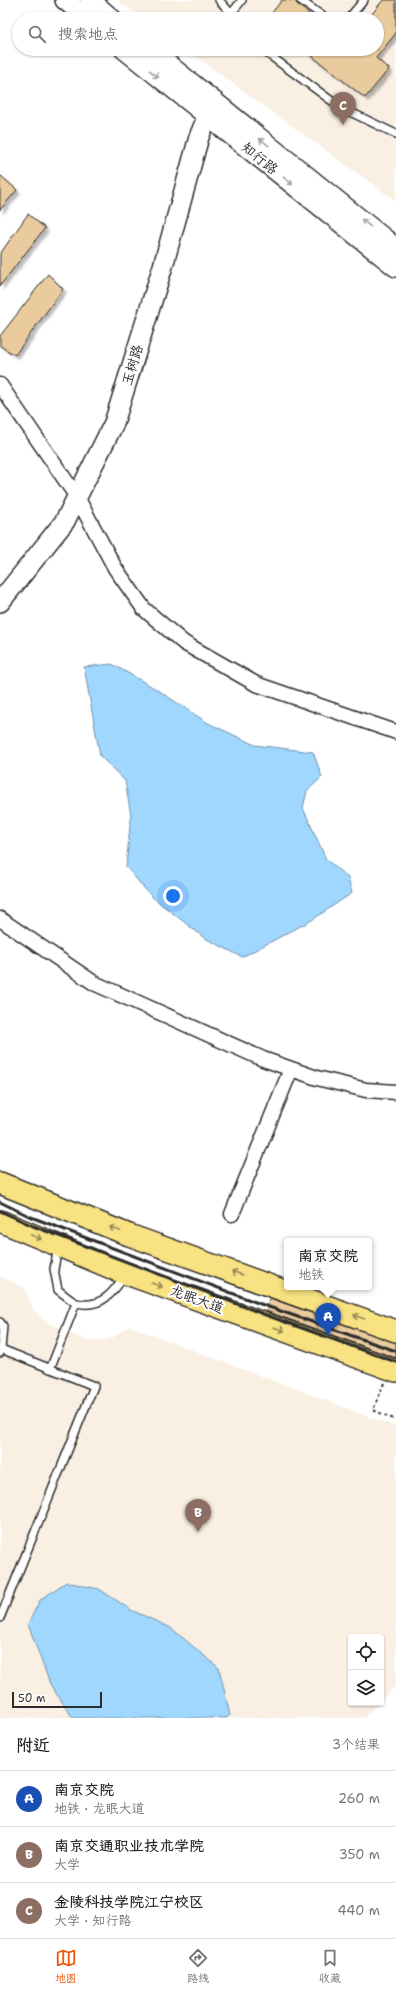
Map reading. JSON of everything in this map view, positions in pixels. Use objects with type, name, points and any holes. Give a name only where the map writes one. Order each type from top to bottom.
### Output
[{"type":"main road","points":[[0,1183],[129,1234],[396,1331]]},
{"type":"main road","name":"龙眠大道","points":[[0,1221],[58,1247],[390,1376]]},
{"type":"street","points":[[65,0],[80,12]]},
{"type":"street","points":[[90,0],[104,12]]},
{"type":"street","name":"知行路","points":[[134,56],[212,111],[396,248]]},
{"type":"street","name":"知行路","points":[[156,56],[212,111],[396,267]]},
{"type":"street","name":"玉树路","points":[[0,602],[65,521],[114,423],[162,266],[199,137],[212,111]]},
{"type":"street","points":[[0,385],[77,496],[115,568],[144,609],[184,643],[256,684],[396,732]]},
{"type":"street","points":[[0,919],[94,982],[263,1059],[317,1078],[366,1090],[396,1092]]},
{"type":"street","points":[[232,1214],[291,1069]]},
{"type":"lane","points":[[219,0],[230,12]]},
{"type":"lane","points":[[235,12],[242,0]]},
{"type":"lane","points":[[300,0],[317,12]]},
{"type":"lane","points":[[354,12],[364,0]]},
{"type":"lane","points":[[271,56],[340,107],[396,134]]},
{"type":"lane","points":[[58,1247],[54,1269],[58,1290],[76,1303],[97,1303],[113,1293],[126,1274]]},
{"type":"lane","points":[[50,1369],[76,1303]]},
{"type":"lane","points":[[0,1322],[2,1326],[1,1351],[94,1386],[0,1618]]},
{"type":"path","points":[[390,1376],[373,1410],[396,1420]]},
{"type":"shaded area","points":[[117,0],[396,0],[396,201],[195,56],[384,56],[384,12],[134,12]]},
{"type":"shaded area","points":[[0,1276],[25,1289],[33,1310],[44,1320],[89,1341],[112,1338],[129,1326],[396,1427],[396,1685],[384,1698],[384,1634],[348,1634],[348,1706],[376,1706],[364,1718],[0,1718]]},
{"type":"water","points":[[112,664],[156,689],[208,723],[255,745],[313,752],[322,777],[307,791],[303,808],[326,859],[348,878],[352,893],[312,920],[242,957],[203,937],[151,896],[126,867],[131,816],[125,781],[100,756],[84,667]]},
{"type":"water","points":[[66,1582],[99,1589],[131,1610],[171,1628],[219,1668],[230,1715],[227,1718],[73,1718],[50,1684],[28,1624],[40,1600]]},
{"type":"building","points":[[282,0],[295,0],[297,4],[307,12],[273,12]]},
{"type":"building","points":[[383,0],[396,0],[396,33],[384,48],[384,12],[374,12]]},
{"type":"building","points":[[312,56],[378,56],[376,58],[389,69],[365,98]]},
{"type":"building","points":[[0,175],[17,190],[0,210]]},
{"type":"building","points":[[28,214],[45,228],[0,286],[0,254]]},
{"type":"building","points":[[48,274],[63,289],[15,355],[0,346],[0,336]]},
{"type":"building","points":[[270,1298],[396,1343],[396,1358],[266,1311]]},
{"type":"railway","points":[[0,1202],[31,1217],[266,1306],[396,1351]]},
{"type":"railway","points":[[0,1211],[33,1226],[263,1314],[396,1362]]},
{"type":"place","name":"金陵科技学院江宁校区","points":[[343,125]]},
{"type":"place","name":"南京交院","points":[[328,1336]]},
{"type":"place","name":"南京交通职业技术学院","points":[[198,1532]]}]
